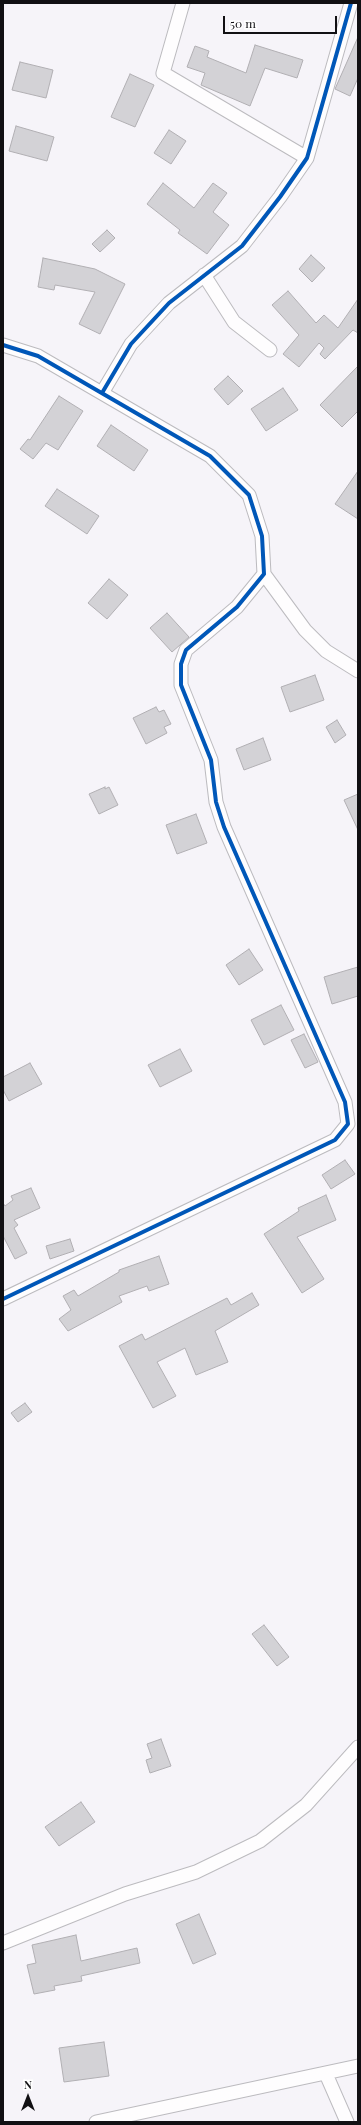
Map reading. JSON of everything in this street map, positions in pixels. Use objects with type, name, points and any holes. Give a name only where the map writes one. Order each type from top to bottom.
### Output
[{"type":"street","points":[[184,3],[163,73],[307,158]]},
{"type":"street","points":[[102,393],[131,344],[169,304],[242,246],[280,197],[307,158],[351,3]]},
{"type":"street","points":[[204,276],[234,322],[270,350]]},
{"type":"street","points":[[3,345],[38,356],[210,456],[249,495],[262,536],[264,574],[305,630],[326,651],[358,671]]},
{"type":"street","points":[[3,1299],[335,1140],[348,1124],[345,1102],[224,826],[216,802],[211,760],[181,685],[181,664],[186,650],[237,607],[264,574]]},
{"type":"street","points":[[3,1943],[124,1894],[196,1872],[260,1841],[306,1805],[358,1748]]},
{"type":"street","points":[[96,2122],[358,2066]]},
{"type":"street","points":[[326,2074],[347,2122]]},
{"type":"building","points":[[358,37],[358,78],[350,96],[335,89]]},
{"type":"building","points":[[255,45],[303,60],[297,78],[265,68],[250,106],[201,85],[205,73],[187,67],[195,46],[209,51],[207,57],[246,73]]},
{"type":"building","points":[[20,62],[53,70],[46,98],[12,90]]},
{"type":"building","points":[[130,74],[154,85],[135,127],[111,117]]},
{"type":"building","points":[[16,126],[54,137],[47,161],[9,151]]},
{"type":"building","points":[[169,130],[186,141],[171,164],[154,153]]},
{"type":"building","points":[[163,183],[194,208],[213,183],[227,193],[213,212],[229,225],[207,254],[178,233],[180,230],[147,204]]},
{"type":"building","points":[[107,230],[115,238],[100,252],[92,244]]},
{"type":"building","points":[[311,255],[325,268],[312,282],[299,269]]},
{"type":"building","points":[[43,258],[95,269],[125,284],[100,334],[79,324],[95,292],[55,285],[54,290],[38,287]]},
{"type":"building","points":[[288,291],[316,323],[324,315],[338,328],[358,299],[358,333],[353,330],[325,359],[320,354],[324,348],[319,343],[299,367],[283,354],[299,335],[272,305]]},
{"type":"building","points":[[358,366],[358,411],[342,427],[320,405]]},
{"type":"building","points":[[228,376],[243,391],[228,405],[214,389]]},
{"type":"building","points":[[283,388],[298,410],[266,431],[251,409]]},
{"type":"building","points":[[59,396],[83,411],[58,450],[46,443],[33,459],[20,449],[28,439],[30,440]]},
{"type":"building","points":[[111,425],[148,450],[134,471],[97,446]]},
{"type":"building","points":[[358,471],[358,519],[335,504]]},
{"type":"building","points":[[57,489],[99,516],[87,534],[45,506]]},
{"type":"building","points":[[109,579],[128,595],[107,619],[88,603]]},
{"type":"building","points":[[167,613],[189,637],[172,652],[150,628]]},
{"type":"building","points":[[315,675],[324,700],[290,712],[281,687]]},
{"type":"building","points":[[156,707],[159,712],[164,710],[171,724],[164,727],[167,733],[146,744],[133,718]]},
{"type":"building","points":[[337,720],[346,735],[335,743],[326,727]]},
{"type":"building","points":[[263,738],[271,760],[244,770],[236,749]]},
{"type":"building","points":[[105,787],[105,789],[109,787],[118,805],[99,814],[89,794]]},
{"type":"building","points":[[358,794],[358,830],[344,800]]},
{"type":"building","points":[[196,814],[207,843],[177,854],[166,825]]},
{"type":"building","points":[[249,949],[263,970],[239,985],[226,965]]},
{"type":"building","points":[[358,967],[358,996],[332,1004],[324,977]]},
{"type":"building","points":[[281,1005],[294,1030],[264,1045],[251,1020]]},
{"type":"building","points":[[304,1034],[318,1062],[305,1068],[291,1040]]},
{"type":"building","points":[[180,1049],[192,1071],[160,1087],[148,1065]]},
{"type":"building","points":[[30,1063],[42,1084],[9,1101],[3,1090],[3,1077]]},
{"type":"building","points":[[345,1160],[355,1174],[331,1189],[322,1175]]},
{"type":"building","points":[[31,1188],[40,1208],[14,1220],[18,1225],[14,1228],[27,1253],[15,1259],[3,1236],[3,1203],[5,1206],[13,1200],[11,1196]]},
{"type":"building","points":[[326,1195],[336,1220],[297,1237],[324,1279],[302,1293],[264,1234],[299,1211],[298,1208]]},
{"type":"building","points":[[70,1239],[74,1251],[50,1259],[46,1246]]},
{"type":"building","points":[[159,1256],[169,1284],[149,1291],[147,1286],[119,1296],[122,1302],[68,1331],[59,1319],[71,1310],[63,1296],[74,1290],[78,1296],[119,1272],[119,1270]]},
{"type":"building","points":[[252,1293],[259,1305],[215,1331],[228,1362],[196,1375],[185,1348],[157,1362],[176,1396],[153,1408],[119,1346],[142,1334],[145,1340],[227,1298],[231,1305]]},
{"type":"building","points":[[25,1403],[32,1412],[18,1422],[11,1413]]},
{"type":"building","points":[[264,1625],[289,1657],[277,1666],[252,1634]]},
{"type":"building","points":[[161,1739],[171,1766],[150,1773],[146,1760],[152,1758],[147,1744]]},
{"type":"building","points":[[81,1802],[95,1822],[59,1846],[45,1827]]},
{"type":"building","points":[[199,1914],[216,1954],[193,1964],[176,1924]]},
{"type":"building","points":[[76,1935],[81,1961],[137,1948],[140,1963],[81,1976],[82,1981],[54,1986],[55,1990],[34,1994],[27,1965],[36,1963],[32,1945]]},
{"type":"building","points":[[104,2042],[109,2076],[64,2082],[59,2048]]},
{"type":"cycle path","points":[[102,393],[131,344],[169,303],[242,246],[280,197],[307,158],[351,3]]},
{"type":"cycle path","points":[[3,345],[38,356],[210,456],[249,495],[262,536],[264,574],[237,607],[186,650],[181,664],[181,685],[211,760],[216,802],[224,827],[345,1102],[348,1124],[335,1140],[3,1299]]}]
